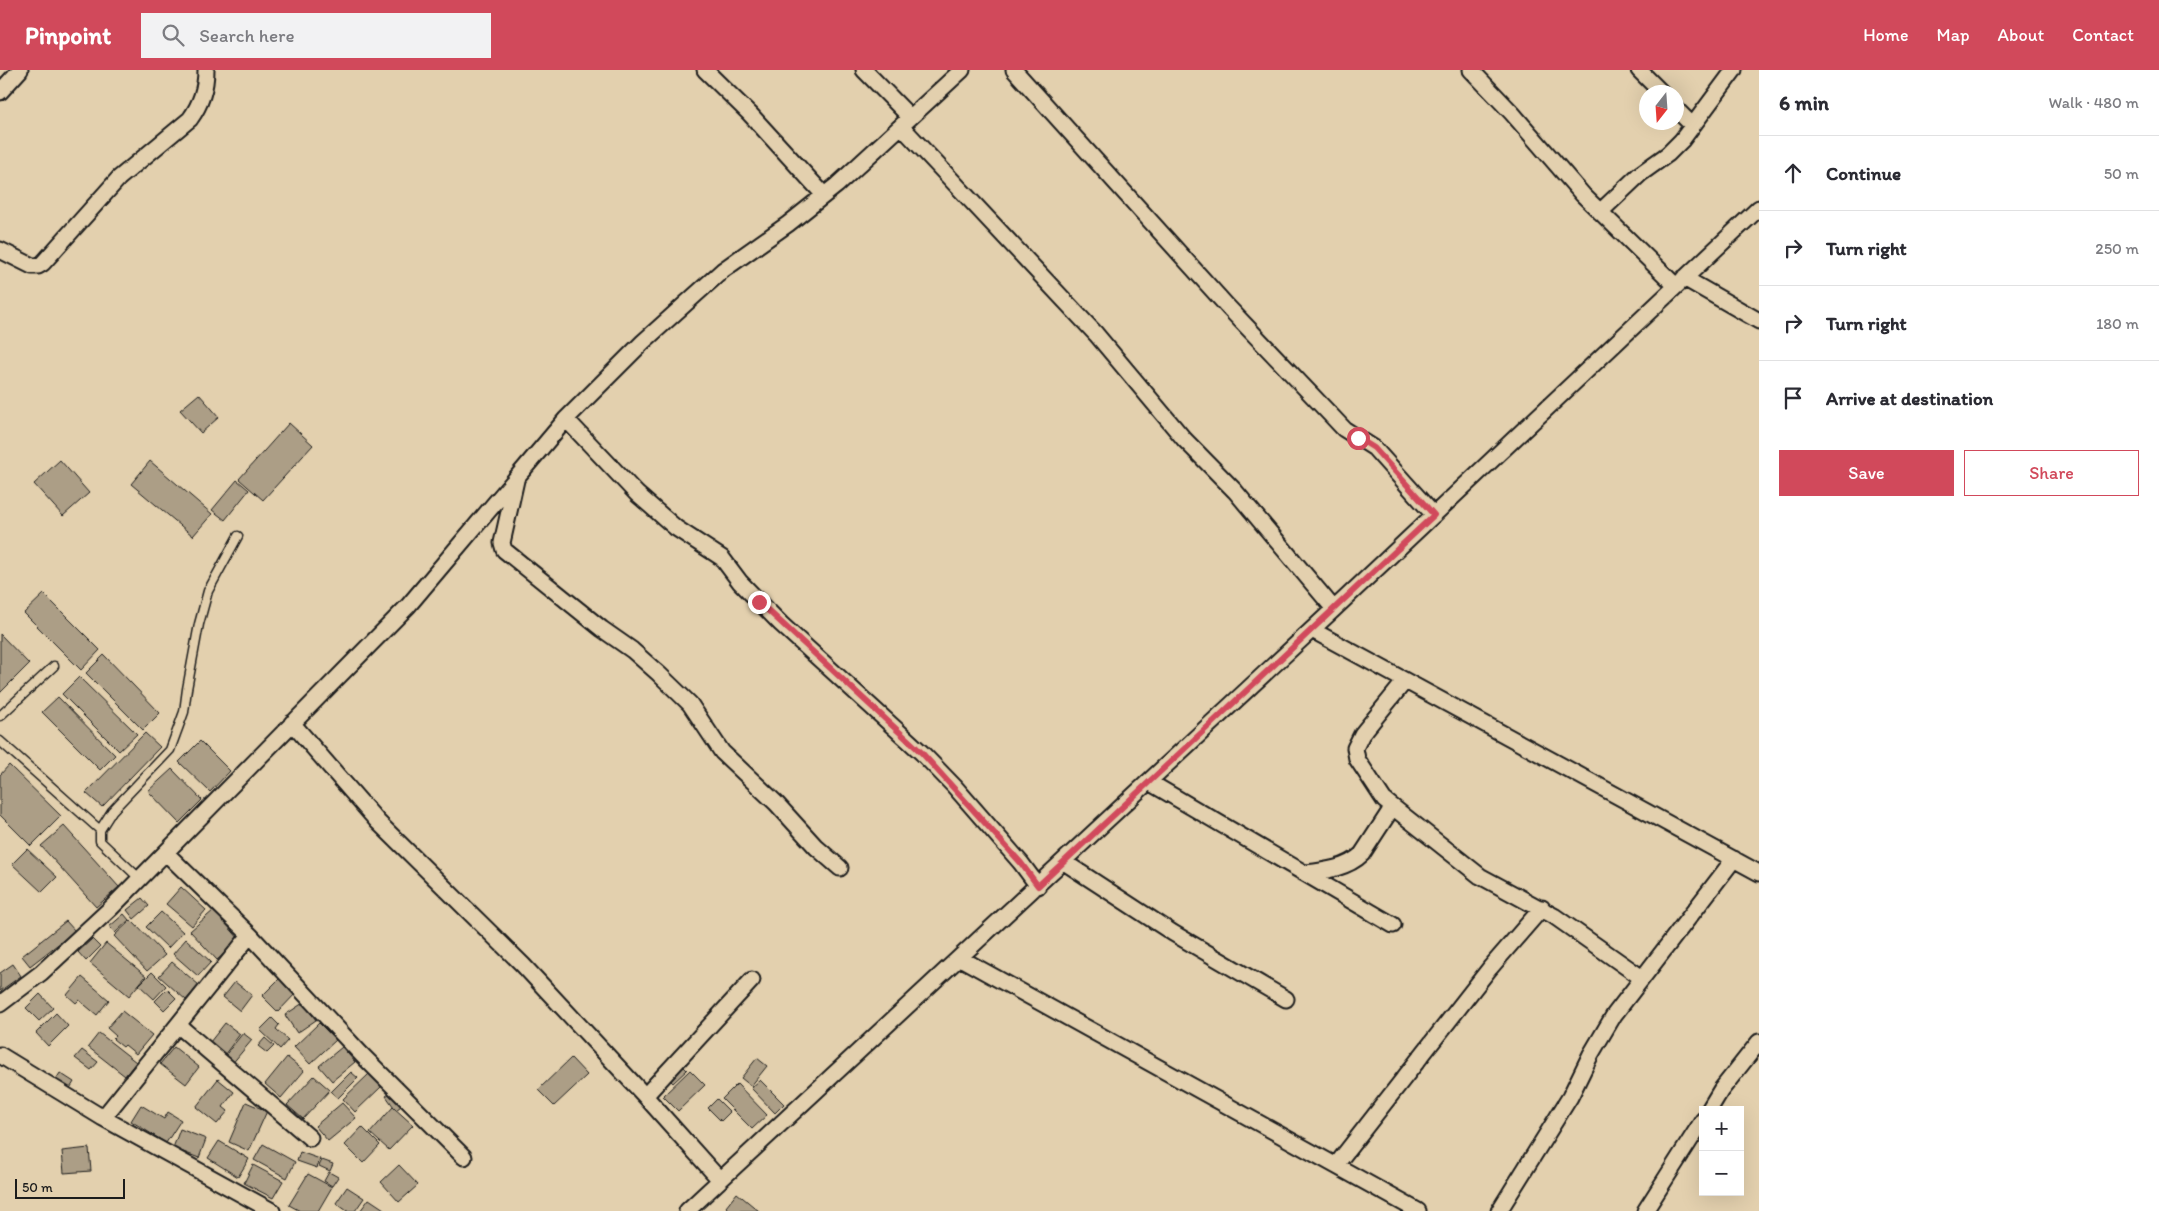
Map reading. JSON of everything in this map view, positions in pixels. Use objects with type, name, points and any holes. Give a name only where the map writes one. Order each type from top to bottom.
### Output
[{"type":"street","points":[[0,92],[20,70]]},
{"type":"street","points":[[0,250],[32,266],[38,266],[43,263],[119,178],[190,119],[198,108],[202,96],[206,70]]},
{"type":"street","points":[[706,70],[750,114],[824,195]]},
{"type":"street","points":[[864,70],[906,122],[1096,334],[1184,439],[1240,497],[1334,609]]},
{"type":"street","points":[[0,1004],[66,951],[140,879],[408,606],[566,419],[676,311],[730,264],[788,224],[824,195],[962,70]]},
{"type":"street","points":[[1014,70],[1228,307],[1332,417],[1350,434],[1374,448],[1434,515]]},
{"type":"street","points":[[1471,70],[1600,212],[1680,282],[1759,321]]},
{"type":"street","points":[[1639,70],[1654,85]]},
{"type":"street","points":[[1600,212],[1640,174],[1668,154],[1682,140],[1734,70]]},
{"type":"street","points":[[1684,117],[1692,125]]},
{"type":"street","points":[[687,1211],[1312,630],[1759,208]]},
{"type":"street","points":[[566,419],[638,494],[676,528],[722,558],[740,582],[781,624],[922,753],[978,814],[1038,886]]},
{"type":"street","points":[[517,476],[502,543],[505,552],[602,629],[632,650],[659,674],[690,704],[722,752],[776,803],[816,848],[840,868]]},
{"type":"street","points":[[1312,630],[1759,873]]},
{"type":"street","points":[[1405,681],[1362,734],[1355,748],[1357,759],[1379,793],[1392,808],[1480,876],[1542,908],[1642,978]]},
{"type":"street","points":[[292,724],[378,822],[523,965],[720,1180]]},
{"type":"street","points":[[1149,782],[1393,925]]},
{"type":"street","points":[[1306,873],[1342,866],[1356,860],[1392,808]]},
{"type":"street","points":[[166,853],[250,935],[362,1055],[464,1157]]},
{"type":"street","points":[[1499,1211],[1570,1097],[1591,1054],[1614,1015],[1734,860]]},
{"type":"street","points":[[1064,862],[1172,933],[1286,999]]},
{"type":"street","points":[[1336,1165],[1478,983],[1515,937],[1542,908]]},
{"type":"street","points":[[103,1118],[179,1026],[250,935]]},
{"type":"street","points":[[960,958],[1418,1211]]},
{"type":"street","points":[[645,1096],[752,980]]},
{"type":"street","points":[[179,1026],[310,1138]]},
{"type":"street","points":[[1711,1106],[1721,1090],[1759,1042]]},
{"type":"street","points":[[0,1055],[103,1118],[272,1211]]},
{"type":"street","points":[[1645,1211],[1699,1126]]},
{"type":"lane","points":[[140,879],[117,855],[100,841],[100,830],[112,811],[170,750],[184,712],[199,624],[208,591],[238,536]]},
{"type":"lane","points":[[0,716],[54,666]]},
{"type":"lane","points":[[0,741],[100,830]]},
{"type":"building","points":[[199,394],[219,417],[201,433],[180,410]]},
{"type":"building","points":[[289,423],[313,445],[263,500],[239,479]]},
{"type":"building","points":[[60,460],[89,493],[63,516],[34,484]]},
{"type":"building","points":[[150,461],[212,514],[193,536],[131,484]]},
{"type":"building","points":[[237,480],[249,490],[225,520],[212,510]]},
{"type":"building","points":[[44,594],[100,650],[81,670],[24,613]]},
{"type":"building","points":[[0,634],[29,664],[0,693]]},
{"type":"building","points":[[104,655],[160,713],[143,730],[86,673]]},
{"type":"building","points":[[79,677],[137,734],[119,751],[62,694]]},
{"type":"building","points":[[58,697],[115,755],[100,770],[42,712]]},
{"type":"building","points":[[145,733],[160,747],[102,807],[86,793]]},
{"type":"building","points":[[200,741],[230,771],[210,792],[179,762]]},
{"type":"building","points":[[9,765],[61,816],[31,846],[0,815],[0,775]]},
{"type":"building","points":[[172,769],[202,800],[179,823],[148,791]]},
{"type":"building","points":[[64,826],[119,887],[96,907],[41,846]]},
{"type":"building","points":[[27,849],[57,877],[42,892],[12,864]]},
{"type":"building","points":[[181,887],[206,910],[192,926],[166,904]]},
{"type":"building","points":[[142,898],[149,906],[134,919],[127,910]]},
{"type":"building","points":[[214,910],[240,940],[217,960],[190,931]]},
{"type":"building","points":[[161,912],[183,932],[168,948],[146,927]]},
{"type":"building","points":[[124,914],[129,920],[115,933],[109,927]]},
{"type":"building","points":[[131,920],[165,955],[147,971],[114,936]]},
{"type":"building","points":[[66,921],[75,931],[30,966],[22,956]]},
{"type":"building","points":[[92,939],[100,947],[86,961],[78,952]]},
{"type":"building","points":[[186,939],[211,962],[198,976],[173,954]]},
{"type":"building","points":[[106,943],[146,976],[129,996],[90,963]]},
{"type":"building","points":[[172,962],[199,985],[186,1000],[159,976]]},
{"type":"building","points":[[13,964],[21,976],[0,991],[0,973]]},
{"type":"building","points":[[152,972],[166,986],[154,999],[139,985]]},
{"type":"building","points":[[82,977],[109,1000],[97,1015],[79,1000],[76,1003],[67,995]]},
{"type":"building","points":[[281,977],[297,992],[278,1012],[262,996]]},
{"type":"building","points":[[235,982],[252,995],[240,1011],[223,997]]},
{"type":"building","points":[[167,989],[176,998],[164,1010],[155,1001]]},
{"type":"building","points":[[40,994],[53,1008],[39,1021],[26,1008]]},
{"type":"building","points":[[303,1003],[316,1020],[297,1033],[285,1015]]},
{"type":"building","points":[[122,1011],[152,1035],[136,1054],[125,1045],[123,1047],[113,1039],[116,1036],[107,1028]]},
{"type":"building","points":[[56,1013],[68,1026],[48,1046],[36,1033]]},
{"type":"building","points":[[272,1018],[279,1025],[276,1029],[288,1040],[280,1049],[260,1030]]},
{"type":"building","points":[[225,1023],[240,1034],[225,1054],[210,1042]]},
{"type":"building","points":[[319,1023],[336,1040],[310,1064],[294,1047]]},
{"type":"building","points":[[99,1033],[136,1062],[125,1076],[88,1047]]},
{"type":"building","points":[[243,1033],[252,1040],[231,1065],[223,1058]]},
{"type":"building","points":[[265,1038],[274,1046],[267,1053],[258,1046]]},
{"type":"building","points":[[174,1047],[199,1067],[186,1084],[160,1064]]},
{"type":"building","points":[[342,1047],[355,1062],[332,1081],[319,1066]]},
{"type":"building","points":[[82,1050],[98,1062],[91,1070],[75,1058]]},
{"type":"building","points":[[287,1057],[304,1071],[281,1098],[265,1084]]},
{"type":"building","points":[[571,1058],[587,1075],[554,1106],[538,1090]]},
{"type":"building","points":[[757,1058],[767,1066],[751,1086],[741,1078]]},
{"type":"building","points":[[680,1063],[687,1070],[673,1083],[666,1076]]},
{"type":"building","points":[[690,1070],[705,1085],[678,1111],[663,1096]]},
{"type":"building","points":[[351,1072],[358,1078],[338,1098],[331,1092]]},
{"type":"building","points":[[60,1073],[74,1082],[69,1090],[55,1081]]},
{"type":"building","points":[[370,1073],[382,1086],[355,1112],[343,1099]]},
{"type":"building","points":[[314,1076],[330,1090],[303,1119],[287,1105]]},
{"type":"building","points":[[218,1079],[234,1092],[223,1107],[228,1111],[217,1124],[196,1107]]},
{"type":"building","points":[[760,1080],[784,1104],[775,1113],[751,1088]]},
{"type":"building","points":[[737,1084],[767,1115],[752,1129],[722,1099]]},
{"type":"building","points":[[394,1090],[405,1103],[396,1110],[386,1096]]},
{"type":"building","points":[[717,1099],[730,1112],[721,1121],[708,1108]]},
{"type":"building","points":[[246,1102],[267,1111],[249,1151],[229,1142]]},
{"type":"building","points":[[342,1103],[356,1118],[328,1141],[315,1126]]},
{"type":"building","points":[[141,1105],[164,1119],[168,1112],[181,1120],[166,1143],[131,1121]]},
{"type":"building","points":[[393,1107],[413,1125],[389,1150],[370,1133]]},
{"type":"building","points":[[362,1127],[380,1145],[363,1163],[345,1145]]},
{"type":"building","points":[[180,1129],[206,1139],[199,1158],[173,1148]]},
{"type":"building","points":[[219,1141],[249,1159],[238,1177],[208,1158]]},
{"type":"building","points":[[263,1144],[295,1162],[287,1178],[254,1160]]},
{"type":"building","points":[[89,1148],[91,1171],[64,1173],[62,1151]]},
{"type":"building","points":[[300,1152],[320,1159],[317,1168],[297,1161]]},
{"type":"building","points":[[322,1160],[333,1164],[330,1171],[319,1166]]},
{"type":"building","points":[[253,1165],[283,1181],[273,1198],[244,1183]]},
{"type":"building","points":[[399,1165],[418,1185],[399,1202],[381,1182]]},
{"type":"building","points":[[329,1172],[338,1177],[332,1186],[324,1181]]},
{"type":"building","points":[[308,1174],[332,1187],[318,1211],[300,1211],[289,1205]]},
{"type":"building","points":[[347,1187],[364,1198],[355,1211],[347,1211],[336,1203]]},
{"type":"building","points":[[737,1193],[759,1211],[731,1211],[726,1207]]},
{"type":"building","points":[[369,1199],[384,1209],[382,1211],[360,1211]]},
{"type":"route","points":[[759,602],[830,669],[892,723],[922,753],[954,786],[1021,863],[1038,886],[1434,515],[1374,448],[1358,438]]}]
